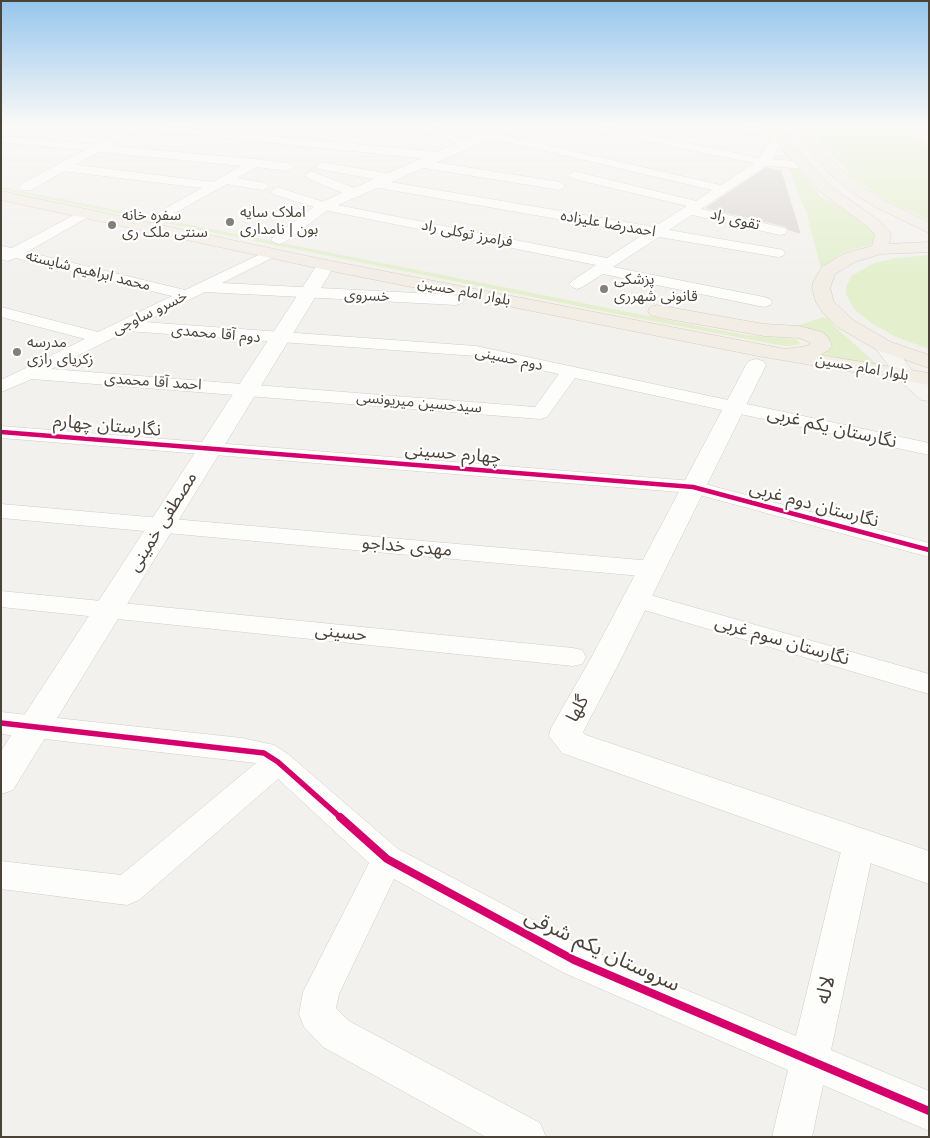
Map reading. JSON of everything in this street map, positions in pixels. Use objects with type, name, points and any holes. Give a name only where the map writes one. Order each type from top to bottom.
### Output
[{"type":"main road","points":[[814,176],[824,188],[883,234],[880,249]]},
{"type":"main road","points":[[840,176],[854,188],[878,203],[923,225]]},
{"type":"main road","points":[[1,182],[193,221]]},
{"type":"main road","name":"بلوار امام حسین","points":[[1,195],[85,213],[602,302]]},
{"type":"main road","points":[[875,226],[899,232],[916,229],[923,225]]},
{"type":"main road","name":"بلوار امام حسین","points":[[260,235],[275,246],[326,264],[780,354],[929,379]]},
{"type":"main road","points":[[929,246],[880,249],[849,258],[834,266],[824,276],[821,288],[830,309],[846,324],[884,346],[929,362]]},
{"type":"main road","points":[[764,330],[809,312],[815,307],[822,294]]},
{"type":"main road","points":[[640,308],[764,330],[799,332],[815,336],[821,341],[822,346],[812,351],[780,354]]},
{"type":"main road","points":[[884,346],[906,376],[929,395]]},
{"type":"street","points":[[26,187],[46,176]]},
{"type":"street","points":[[151,176],[262,186]]},
{"type":"street","points":[[164,215],[231,176]]},
{"type":"street","points":[[314,176],[355,194]]},
{"type":"street","name":"احمدرضا علیزاده","points":[[364,176],[778,253]]},
{"type":"street","points":[[275,246],[324,206],[396,176]]},
{"type":"street","points":[[498,176],[560,186]]},
{"type":"street","name":"تقوی راد","points":[[574,176],[780,230]]},
{"type":"street","points":[[676,176],[723,188]]},
{"type":"street","points":[[578,284],[742,176]]},
{"type":"street","name":"فرامرز توکلی راد","points":[[277,191],[324,206],[764,302]]},
{"type":"street","points":[[5,255],[85,213]]},
{"type":"street","name":"خسرو ساوجی","points":[[1,387],[195,291],[275,246]]},
{"type":"street","name":"محمد ابراهیم شایسته","points":[[5,255],[163,290],[195,291]]},
{"type":"street","name":"مصطفی خمینی","points":[[1,780],[326,264]]},
{"type":"street","name":"خسروی","points":[[195,291],[456,300]]},
{"type":"street","points":[[1,312],[101,338]]},
{"type":"street","name":"دوم آقا محمدی","points":[[124,326],[279,338]]},
{"type":"street","name":"دوم حسینی","points":[[279,338],[476,351],[735,406]]},
{"type":"street","name":"گلها","points":[[756,365],[568,728],[566,736],[574,744],[929,868]]},
{"type":"street","name":"سیدحسین میریونسی","points":[[247,389],[540,413],[570,372]]},
{"type":"street","name":"احمد آقا محمدی","points":[[28,373],[247,389]]},
{"type":"street","name":"نگارستان یکم غربی","points":[[735,406],[929,449]]},
{"type":"street","name":"نگارستان چهارم","points":[[1,432],[210,449]]},
{"type":"street","name":"چهارم حسینی","points":[[210,449],[693,488]]},
{"type":"street","name":"نگارستان دوم غربی","points":[[693,488],[929,550]]},
{"type":"street","name":"مهدی خداجو","points":[[1,511],[652,569]]},
{"type":"street","name":"حسینی","points":[[1,599],[573,657]]},
{"type":"street","name":"نگارستان سوم غربی","points":[[636,599],[929,684]]},
{"type":"street","name":"سروستان یکم شرقی","points":[[1,723],[264,753],[278,762],[387,859],[574,960],[929,1111]]},
{"type":"street","points":[[1,875],[127,890],[278,762]]},
{"type":"street","name":"لاله","points":[[792,1137],[859,843]]},
{"type":"street","points":[[387,859],[321,992],[317,1014],[336,1034],[526,1137]]},
{"type":"green space","points":[[792,176],[804,176],[821,197],[854,213],[874,232],[877,240],[873,244],[842,253],[821,268],[806,212]]},
{"type":"green space","points":[[852,176],[929,176],[929,220],[884,199]]},
{"type":"green space","points":[[1,187],[698,326],[746,335],[795,339],[801,344],[779,345],[637,318],[66,203],[1,189]]},
{"type":"green space","points":[[929,255],[929,349],[896,337],[871,323],[854,309],[846,294],[846,288],[851,276],[874,263],[896,258]]},
{"type":"green space","points":[[824,317],[829,319],[834,326],[878,365],[814,353],[831,346],[831,342],[827,338],[789,328]]},
{"type":"building","points":[[754,176],[783,176],[800,233],[789,230],[785,226],[706,208]]},
{"type":"cycle path","points":[[1,432],[693,487],[929,550]]},
{"type":"cycle path","points":[[1,723],[264,753],[278,762],[387,859],[574,960],[929,1111]]},
{"type":"place","name":"املاک سایه بون | نامداری","points":[[230,222]]},
{"type":"place","name":"سفره خانه سنتی ملک ری","points":[[112,225]]},
{"type":"place","name":"پزشکی قانونی شهرری","points":[[604,289]]},
{"type":"place","name":"مدرسه زکریای رازی","points":[[17,352]]}]
